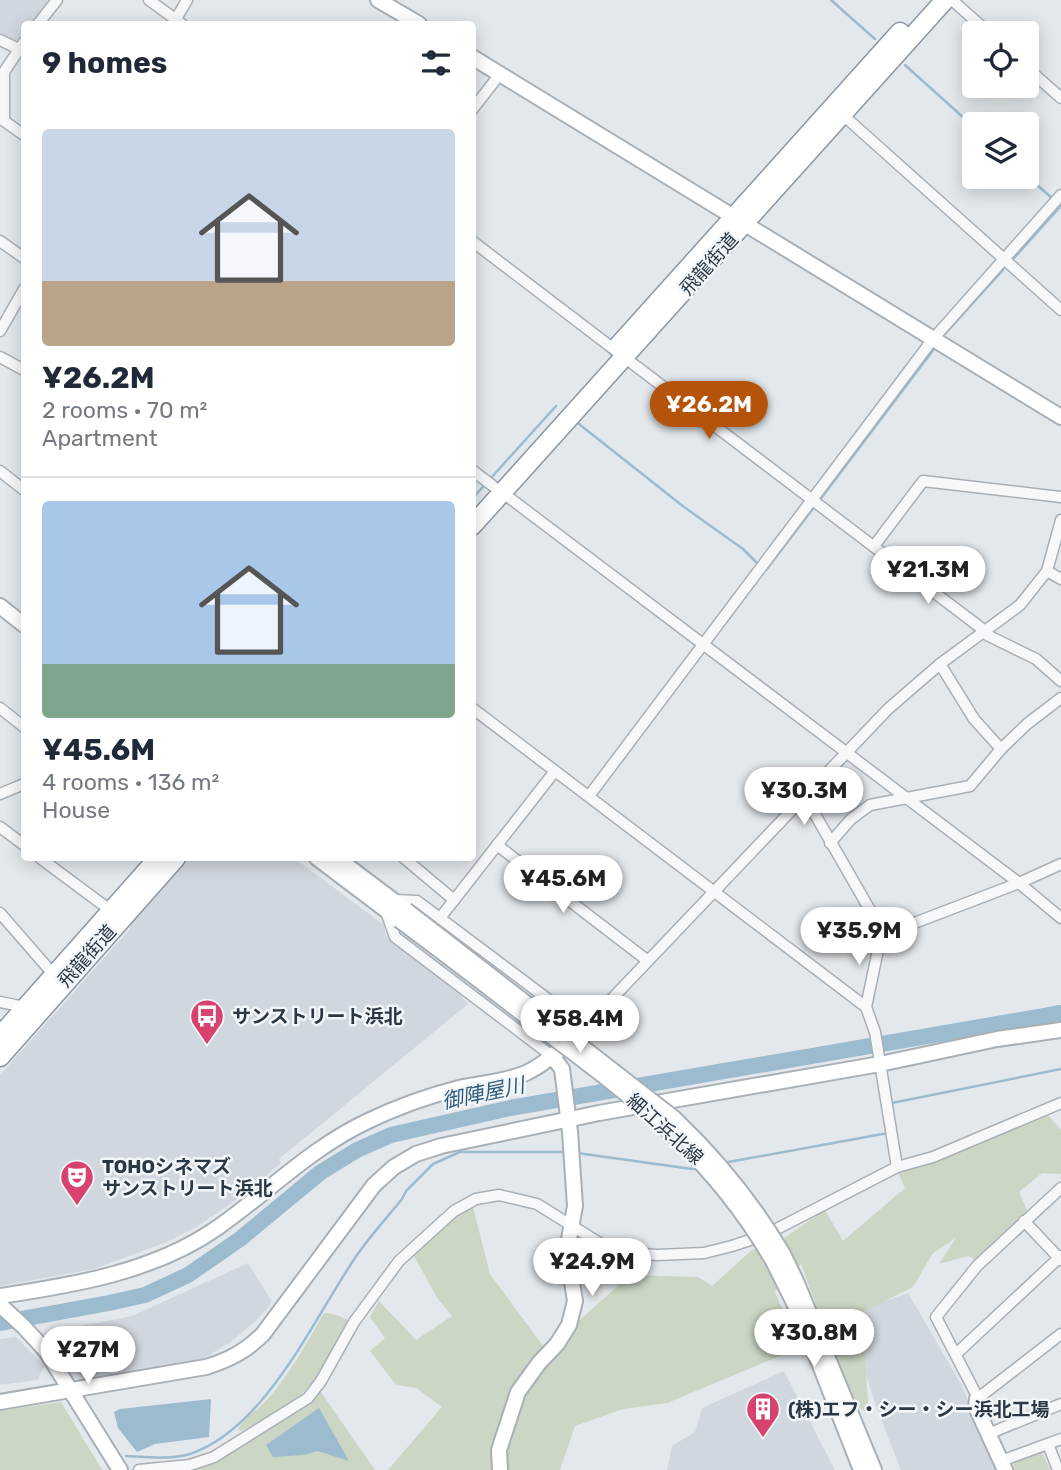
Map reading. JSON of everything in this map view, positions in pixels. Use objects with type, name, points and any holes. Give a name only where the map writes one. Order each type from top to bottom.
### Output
[{"type":"highway","name":"飛龍街道","points":[[476,520],[498,490],[740,220],[929,0]]},
{"type":"highway","name":"飛龍街道","points":[[740,220],[843,115],[945,0]]},
{"type":"highway","name":"飛龍街道","points":[[476,506],[498,490]]},
{"type":"highway","name":"飛龍街道","points":[[0,1036],[155,861]]},
{"type":"highway","name":"飛龍街道","points":[[0,1057],[173,861]]},
{"type":"street","points":[[40,21],[57,0]]},
{"type":"street","points":[[149,0],[175,21]]},
{"type":"street","points":[[178,21],[187,0]]},
{"type":"street","points":[[378,0],[414,21]]},
{"type":"street","points":[[952,0],[976,21]]},
{"type":"street","points":[[0,40],[21,45]]},
{"type":"street","points":[[21,46],[4,72],[2,119],[21,133]]},
{"type":"street","points":[[476,59],[1061,417]]},
{"type":"street","points":[[476,105],[500,74]]},
{"type":"street","points":[[1039,79],[1061,98]]},
{"type":"street","points":[[843,115],[1061,310]]},
{"type":"street","points":[[589,796],[815,501],[933,339],[1061,195]]},
{"type":"street","points":[[0,241],[21,256]]},
{"type":"street","points":[[476,244],[987,635],[1036,659],[1061,681]]},
{"type":"street","points":[[0,331],[21,294]]},
{"type":"street","points":[[0,357],[21,368]]},
{"type":"street","points":[[0,471],[21,487]]},
{"type":"street","points":[[476,473],[1020,883],[1061,918]]},
{"type":"street","points":[[874,546],[923,481],[1061,497]]},
{"type":"street","points":[[0,1296],[60,1287],[117,1274],[168,1255],[215,1230],[325,1146],[366,1121],[425,1098],[523,1074],[552,1056],[585,1027],[895,702],[940,664],[1020,605],[1047,572],[1061,520]]},
{"type":"street","points":[[1047,572],[1061,579]]},
{"type":"street","points":[[0,606],[21,623]]},
{"type":"street","points":[[940,664],[974,719],[1001,749]]},
{"type":"street","points":[[830,843],[851,819],[870,805],[970,786],[1001,749],[1027,724],[1061,698]]},
{"type":"street","points":[[0,708],[21,724]]},
{"type":"street","points":[[476,711],[866,1007]]},
{"type":"street","points":[[440,918],[555,771]]},
{"type":"street","points":[[0,794],[21,785]]},
{"type":"street","points":[[805,797],[883,934],[866,1007],[875,1032],[897,1167]]},
{"type":"street","points":[[0,827],[21,843]]},
{"type":"street","points":[[496,845],[648,961]]},
{"type":"street","points":[[44,861],[110,910]]},
{"type":"street","name":"細江浜北線","points":[[322,861],[389,904]]},
{"type":"street","name":"細江浜北線","points":[[340,861],[402,915],[614,1083],[671,1131],[707,1168],[796,1281],[874,1470]]},
{"type":"street","points":[[408,861],[454,900]]},
{"type":"street","points":[[883,934],[1020,883],[1061,864]]},
{"type":"street","points":[[500,1470],[499,1450],[518,1392],[569,1325],[575,1301],[567,1250],[575,1206],[562,1069],[552,1056],[395,937],[389,904],[416,901],[585,1027]]},
{"type":"street","points":[[0,913],[54,975]]},
{"type":"street","points":[[0,1002],[25,1007]]},
{"type":"street","points":[[0,1402],[184,1371],[227,1361],[248,1349],[263,1334],[374,1185],[394,1167],[416,1154],[567,1114],[879,1057],[1061,1030]]},
{"type":"street","points":[[139,1470],[190,1465],[214,1457],[308,1398],[321,1381],[355,1322],[399,1261],[466,1203],[488,1196],[511,1196],[537,1203],[614,1252],[657,1255],[704,1252],[765,1235],[897,1167],[933,1157],[1061,1103]]},
{"type":"street","points":[[1061,1188],[977,1266],[936,1317],[978,1398],[976,1407],[1003,1466],[1061,1439]]},
{"type":"street","points":[[956,1354],[1060,1258],[1024,1221]]},
{"type":"street","name":"細江浜北線","points":[[778,1258],[861,1470]]},
{"type":"street","points":[[0,1305],[46,1351],[120,1470]]},
{"type":"street","points":[[978,1398],[1060,1336]]},
{"type":"street","points":[[988,1434],[1061,1404]]},
{"type":"street","points":[[1048,1444],[1058,1470]]},
{"type":"shaded area","points":[[0,0],[51,0],[34,21],[21,21],[21,37],[18,41],[0,34]]},
{"type":"shaded area","name":"サンストリート浜北","points":[[185,861],[298,861],[384,925],[386,936],[449,983],[468,1004],[279,1159],[281,1163],[247,1192],[198,1226],[167,1242],[94,1269],[0,1286],[0,1075],[130,929],[131,922]]},
{"type":"shaded area","points":[[248,1263],[272,1302],[258,1319],[232,1341],[198,1362],[84,1381],[44,1333],[132,1316]]},
{"type":"shaded area","points":[[908,1293],[962,1386],[997,1470],[901,1470],[877,1409],[847,1314]]},
{"type":"shaded area","points":[[16,1337],[44,1366],[38,1380],[0,1385],[0,1339]]},
{"type":"shaded area","points":[[784,1371],[835,1470],[667,1470],[672,1446],[695,1432],[702,1408]]},
{"type":"green space","points":[[1048,1115],[1061,1130],[1061,1174],[1042,1173],[1019,1192],[1028,1213],[978,1261],[968,1256],[939,1264],[956,1238],[933,1253],[913,1287],[861,1313],[869,1413],[856,1406],[801,1264],[775,1292],[799,1348],[667,1403],[623,1409],[575,1426],[560,1470],[388,1470],[442,1407],[416,1388],[396,1385],[370,1351],[385,1338],[370,1317],[379,1301],[416,1340],[452,1316],[438,1299],[413,1254],[472,1203],[490,1274],[546,1350],[630,1275],[698,1277],[712,1286],[752,1250],[784,1238],[825,1210],[843,1241],[905,1188],[898,1172]]},
{"type":"green space","points":[[324,1313],[350,1321],[317,1378],[282,1408],[242,1431],[238,1430],[282,1381]]},
{"type":"green space","points":[[318,1388],[375,1470],[192,1470],[215,1461]]},
{"type":"green space","points":[[61,1402],[102,1470],[0,1470],[0,1411]]},
{"type":"green space","points":[[1042,1452],[1050,1470],[1013,1470],[1014,1461]]},
{"type":"water","points":[[211,1399],[209,1437],[155,1444],[137,1452],[118,1428],[114,1412],[120,1409]]},
{"type":"water","points":[[319,1408],[349,1461],[318,1451],[304,1455],[273,1457],[266,1445]]},
{"type":"waterway","points":[[831,0],[875,39]]},
{"type":"waterway","points":[[905,65],[962,116]]},
{"type":"waterway","points":[[1039,187],[1053,199]]},
{"type":"waterway","points":[[1014,258],[1061,206]]},
{"type":"waterway","points":[[943,336],[1003,270]]},
{"type":"waterway","points":[[819,501],[934,349]]},
{"type":"waterway","points":[[476,495],[556,406]]},
{"type":"waterway","points":[[579,424],[684,507],[743,549],[759,565]]},
{"type":"waterway","points":[[766,570],[815,506]]},
{"type":"waterway","name":"御陣屋川","points":[[0,1323],[145,1295],[188,1275],[240,1239],[321,1172],[357,1150],[391,1135],[510,1108],[1061,1013]]},
{"type":"waterway","points":[[892,1109],[892,1103],[1061,1069]]},
{"type":"waterway","points":[[723,1163],[888,1133]]},
{"type":"waterway","points":[[126,1456],[166,1458],[190,1454],[217,1441],[242,1422],[285,1370],[360,1250],[406,1191],[433,1164],[460,1152],[563,1152]]},
{"type":"waterway","points":[[577,1153],[699,1168]]},
{"type":"place","name":"サンストリート浜北","points":[[207,1046]]},
{"type":"place","name":"TOHOシネマズ サンストリート浜北","points":[[77,1207]]},
{"type":"place","name":"(株)エフ・シー・シー浜北工場","points":[[763,1439]]}]
